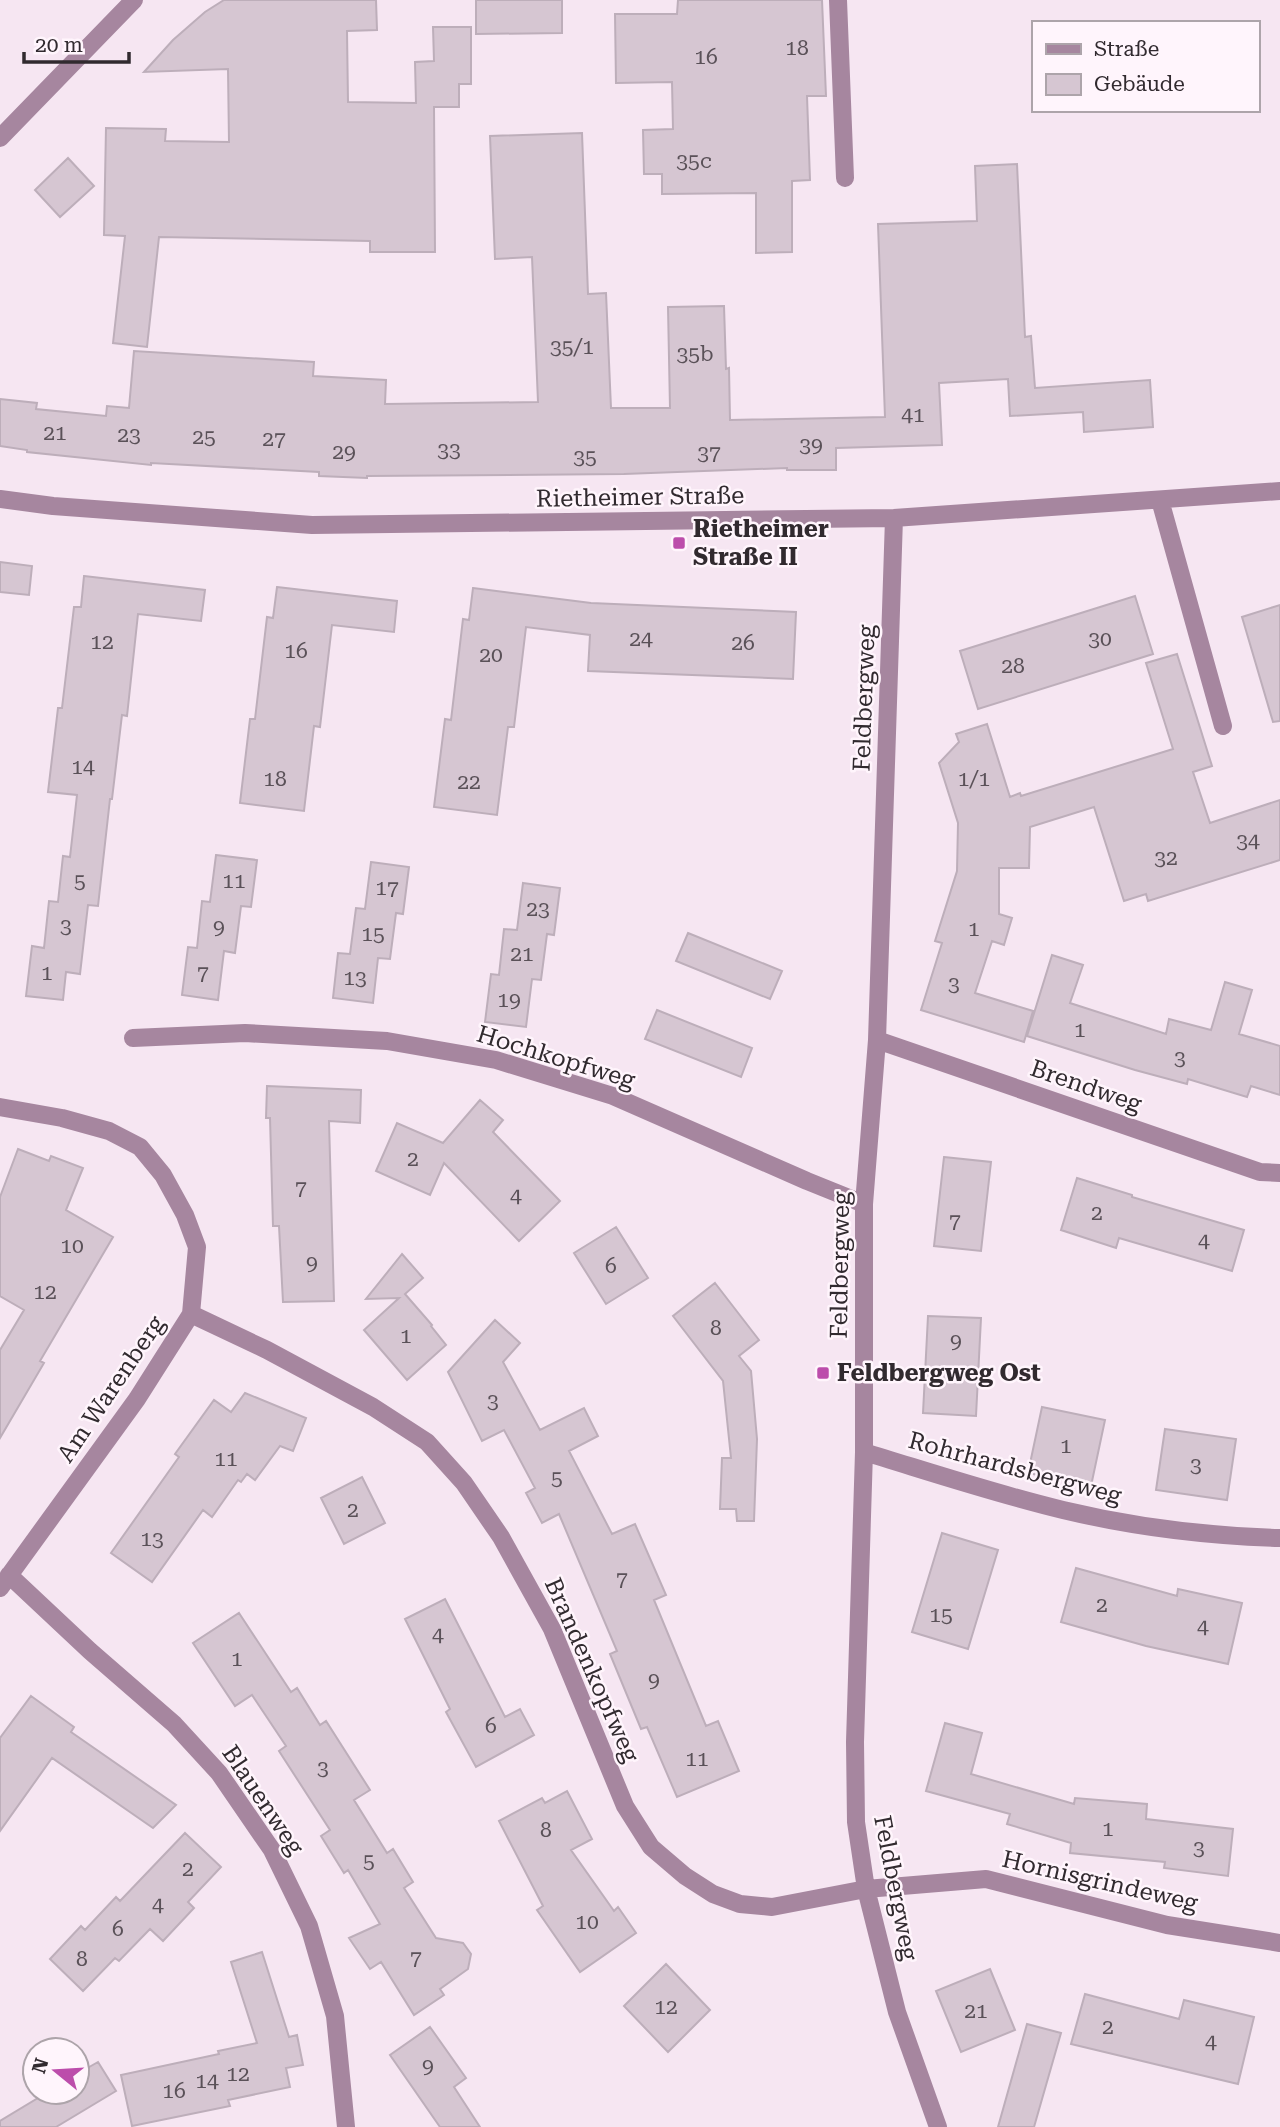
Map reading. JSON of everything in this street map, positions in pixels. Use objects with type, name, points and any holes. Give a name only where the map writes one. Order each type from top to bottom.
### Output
[{"type":"street","points":[[0,138],[134,0]]},
{"type":"street","points":[[838,0],[845,178]]},
{"type":"street","name":"Rietheimer Straße","points":[[0,499],[53,506],[312,525],[894,518],[1280,491]]},
{"type":"street","points":[[1160,500],[1223,726]]},
{"type":"street","name":"Feldbergweg","points":[[894,518],[877,1040],[864,1204],[864,1452],[855,1742],[856,1822],[866,1889],[897,2012],[937,2127]]},
{"type":"street","name":"Hochkopfweg","points":[[133,1038],[258,1033],[387,1041],[496,1060],[613,1096],[864,1204]]},
{"type":"street","name":"Brendweg","points":[[877,1040],[1261,1172],[1280,1174]]},
{"type":"street","name":"Am Warenberg","points":[[0,1107],[109,1130],[141,1147],[163,1175],[185,1215],[197,1247],[191,1314],[137,1399],[4,1582]]},
{"type":"street","name":"Brandenkopfweg","points":[[191,1314],[267,1350],[373,1407],[427,1442],[455,1473],[501,1537],[552,1629],[625,1806],[651,1847],[685,1876],[713,1894],[740,1904],[772,1907],[866,1889]]},
{"type":"street","name":"Rohrhardsbergweg","points":[[864,1452],[1065,1511],[1177,1531],[1280,1538]]},
{"type":"street","name":"Blauenweg","points":[[4,1582],[90,1651],[174,1724],[219,1773],[272,1850],[309,1926],[335,2016],[346,2127]]},
{"type":"street","name":"Hornisgrindeweg","points":[[866,1889],[986,1879],[1167,1925],[1280,1943]]},
{"type":"building","points":[[224,0],[376,0],[377,30],[347,31],[348,102],[416,103],[415,62],[434,61],[433,27],[471,27],[471,84],[459,84],[459,107],[434,107],[435,252],[370,252],[370,241],[159,237],[147,347],[113,343],[125,236],[104,235],[106,128],[166,129],[165,141],[229,142],[228,69],[144,72],[173,40],[205,12]]},
{"type":"building","points":[[476,0],[562,0],[562,33],[476,34]]},
{"type":"building","points":[[678,0],[822,0],[826,96],[807,96],[810,180],[792,181],[792,252],[756,253],[756,193],[662,194],[662,174],[644,174],[643,130],[673,129],[672,82],[616,83],[615,14],[677,14]]},
{"type":"building","points":[[582,133],[588,294],[606,293],[611,408],[670,408],[668,307],[724,306],[730,420],[885,417],[878,224],[977,221],[975,166],[1017,164],[1025,337],[1031,336],[1035,388],[1150,380],[1153,427],[1084,432],[1083,412],[1010,416],[1008,379],[939,383],[942,445],[836,448],[836,470],[787,468],[624,474],[367,478],[319,476],[319,472],[151,465],[27,452],[0,446],[0,399],[37,403],[36,409],[106,416],[107,406],[129,408],[134,351],[314,362],[313,376],[386,380],[385,404],[538,402],[532,257],[495,259],[490,136]]},
{"type":"building","points":[[68,158],[94,186],[60,217],[35,190]]},
{"type":"building","points":[[0,562],[32,566],[29,595],[0,592]]},
{"type":"building","points":[[84,576],[205,590],[201,621],[138,614],[127,716],[122,715],[98,906],[88,905],[80,974],[66,972],[63,1000],[26,996],[32,946],[44,948],[49,901],[58,902],[63,856],[70,857],[77,795],[48,792],[58,708],[62,708],[74,607],[81,607]]},
{"type":"building","points":[[277,587],[397,601],[394,632],[332,625],[320,727],[314,726],[304,811],[240,803],[250,719],[255,719],[267,617],[273,618]]},
{"type":"building","points":[[473,588],[591,603],[796,612],[793,679],[588,671],[590,635],[526,627],[514,727],[508,727],[497,815],[434,807],[445,719],[451,720],[463,619],[469,620]]},
{"type":"building","points":[[1135,596],[1153,654],[978,709],[960,651]]},
{"type":"building","points":[[1280,605],[1280,721],[1273,722],[1242,617]]},
{"type":"building","points":[[1177,654],[1212,766],[1193,772],[1210,823],[1280,800],[1280,860],[1148,901],[1146,894],[1124,901],[1094,807],[1030,827],[1029,868],[999,868],[999,914],[1012,918],[1004,945],[992,941],[975,993],[1033,1011],[1024,1042],[921,1010],[942,943],[935,941],[957,871],[958,823],[939,763],[959,742],[956,734],[987,724],[1010,797],[1020,793],[1021,796],[1173,749],[1146,663]]},
{"type":"building","points":[[216,855],[257,860],[251,907],[241,906],[235,953],[224,951],[218,1000],[182,995],[188,947],[197,948],[202,901],[210,902]]},
{"type":"building","points":[[371,862],[409,867],[403,914],[396,913],[390,959],[378,958],[373,1003],[333,998],[338,953],[350,954],[356,908],[365,909]]},
{"type":"building","points":[[523,883],[560,888],[554,935],[547,934],[541,980],[532,979],[526,1027],[485,1022],[491,974],[499,975],[504,929],[517,930]]},
{"type":"building","points":[[688,933],[782,971],[770,999],[676,961]]},
{"type":"building","points":[[1052,955],[1083,965],[1070,1003],[1166,1034],[1169,1019],[1211,1030],[1225,982],[1252,990],[1239,1034],[1280,1046],[1280,1095],[1251,1086],[1247,1097],[1188,1079],[1187,1084],[1027,1036]]},
{"type":"building","points":[[657,1010],[752,1048],[741,1077],[645,1039]]},
{"type":"building","points":[[267,1086],[361,1090],[360,1123],[329,1121],[334,1301],[283,1302],[279,1226],[273,1226],[270,1118],[266,1118]]},
{"type":"building","points":[[480,1100],[503,1120],[493,1132],[560,1201],[519,1241],[444,1163],[430,1195],[376,1171],[397,1123],[443,1143]]},
{"type":"building","points":[[18,1149],[49,1161],[51,1156],[83,1168],[66,1210],[113,1237],[40,1361],[44,1363],[0,1438],[0,1350],[24,1310],[0,1296],[0,1197]]},
{"type":"building","points":[[944,1157],[991,1162],[981,1251],[934,1246]]},
{"type":"building","points":[[1077,1178],[1244,1230],[1232,1271],[1119,1238],[1116,1248],[1061,1230]]},
{"type":"building","points":[[616,1227],[648,1278],[606,1304],[574,1253]]},
{"type":"building","points":[[402,1254],[423,1278],[405,1294],[446,1345],[407,1380],[364,1330],[399,1298],[366,1299]]},
{"type":"building","points":[[715,1283],[759,1340],[739,1356],[751,1371],[757,1439],[754,1521],[737,1521],[736,1509],[720,1509],[722,1458],[731,1458],[723,1381],[673,1316]]},
{"type":"building","points":[[928,1316],[981,1318],[976,1416],[923,1413]]},
{"type":"building","points":[[495,1320],[520,1343],[503,1362],[540,1430],[584,1408],[598,1436],[569,1451],[612,1534],[635,1524],[666,1595],[654,1600],[706,1726],[718,1721],[739,1771],[677,1797],[647,1727],[641,1729],[610,1654],[617,1651],[559,1514],[542,1523],[526,1493],[535,1488],[504,1430],[482,1441],[448,1372]]},
{"type":"building","points":[[245,1393],[306,1418],[293,1451],[280,1446],[255,1480],[247,1474],[241,1482],[238,1480],[212,1517],[203,1510],[152,1582],[111,1553],[179,1457],[175,1454],[214,1400],[231,1412]]},
{"type":"building","points":[[1042,1407],[1105,1420],[1091,1486],[1028,1473]]},
{"type":"building","points":[[1165,1429],[1236,1439],[1227,1500],[1156,1490]]},
{"type":"building","points":[[362,1477],[385,1523],[344,1544],[321,1498]]},
{"type":"building","points":[[942,1533],[998,1550],[968,1649],[912,1632]]},
{"type":"building","points":[[1076,1568],[1177,1596],[1178,1589],[1242,1603],[1228,1664],[1146,1646],[1061,1622]]},
{"type":"building","points":[[445,1599],[505,1717],[520,1709],[534,1735],[476,1767],[446,1712],[450,1709],[405,1619]]},
{"type":"building","points":[[239,1613],[291,1692],[297,1688],[320,1725],[326,1721],[370,1790],[354,1800],[387,1853],[393,1849],[413,1882],[404,1888],[436,1938],[463,1943],[471,1954],[468,1969],[440,1989],[444,1995],[414,2015],[381,1962],[370,1969],[349,1938],[380,1924],[348,1870],[344,1873],[321,1836],[330,1830],[279,1751],[286,1746],[252,1695],[235,1706],[193,1643]]},
{"type":"building","points":[[31,1696],[74,1727],[71,1732],[176,1805],[153,1828],[52,1758],[0,1831],[0,1738]]},
{"type":"building","points":[[945,1723],[982,1733],[971,1774],[1074,1804],[1075,1798],[1147,1804],[1146,1819],[1233,1829],[1228,1876],[1164,1868],[1165,1862],[1070,1853],[1071,1843],[1007,1824],[1010,1814],[926,1791]]},
{"type":"building","points":[[567,1791],[592,1839],[571,1850],[614,1911],[618,1907],[636,1933],[580,1972],[537,1910],[543,1906],[499,1821],[542,1798],[545,1803]]},
{"type":"building","points":[[185,1833],[221,1867],[188,1902],[194,1908],[163,1941],[150,1929],[119,1961],[115,1958],[83,1991],[50,1959],[81,1926],[85,1930],[116,1897],[120,1901]]},
{"type":"building","points":[[262,1952],[289,2037],[297,2035],[303,2065],[286,2068],[290,2087],[228,2100],[230,2106],[132,2126],[121,2075],[257,2043],[231,1962]]},
{"type":"building","points":[[666,1964],[710,2010],[668,2052],[624,2006]]},
{"type":"building","points":[[990,1969],[1015,2030],[961,2052],[936,1991]]},
{"type":"building","points":[[1085,1994],[1179,2019],[1184,2000],[1254,2017],[1238,2084],[1071,2044]]},
{"type":"building","points":[[1027,2024],[1061,2033],[1034,2127],[998,2127]]},
{"type":"building","points":[[430,2027],[466,2078],[454,2087],[480,2127],[440,2127],[390,2055]]},
{"type":"building","points":[[98,2062],[116,2091],[91,2106],[91,2066]]},
{"type":"building","points":[[25,2106],[91,2106],[56,2127],[0,2127],[0,2121]]},
{"type":"place","name":"Rietheimer Straße II","points":[[679,543]]},
{"type":"place","name":"Feldbergweg Ost","points":[[823,1373]]}]
